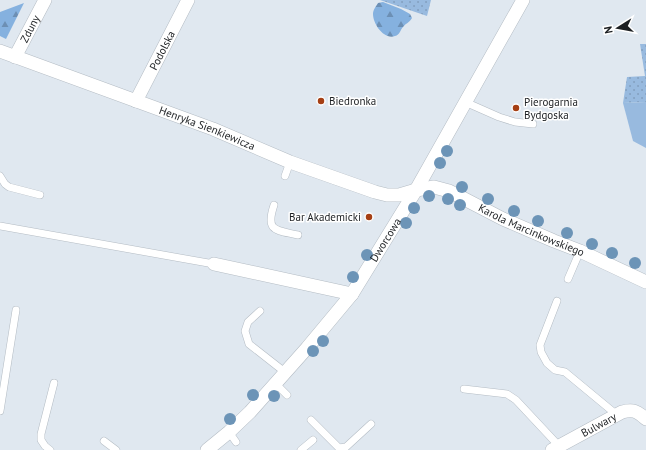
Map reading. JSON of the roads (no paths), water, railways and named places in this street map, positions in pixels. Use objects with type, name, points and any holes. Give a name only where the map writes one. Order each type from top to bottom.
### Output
[{"type":"street","name":"Zduny","points":[[15,57],[45,0]]},
{"type":"street","name":"Podolska","points":[[136,101],[188,0]]},
{"type":"street","name":"Dworcowa","points":[[207,450],[232,437],[250,412],[286,373],[352,294],[416,190],[522,0]]},
{"type":"street","name":"Henryka Sienkiewicza","points":[[0,51],[213,129],[290,162],[375,192],[387,195],[399,195],[416,190]]},
{"type":"street","name":"Karola Marcinkowskiego","points":[[416,190],[434,187],[449,192],[511,222],[580,251],[646,282]]},
{"type":"street","points":[[214,264],[352,294]]},
{"type":"street","name":"Bulwary","points":[[556,448],[622,412],[630,410],[640,413],[646,419]]},
{"type":"lane","points":[[465,102],[499,117],[515,122],[533,124]]},
{"type":"lane","points":[[285,176],[290,162]]},
{"type":"lane","points":[[0,176],[9,187],[40,195]]},
{"type":"lane","points":[[274,205],[270,216],[271,224],[275,229],[298,235]]},
{"type":"lane","points":[[0,226],[214,264]]},
{"type":"lane","points":[[568,279],[580,251]]},
{"type":"lane","points":[[557,301],[540,345],[541,352],[547,363],[555,370],[565,372],[617,415]]},
{"type":"lane","points":[[0,411],[16,310]]},
{"type":"lane","points":[[260,311],[248,322],[245,331],[249,344],[286,373]]},
{"type":"lane","points":[[50,450],[41,440],[41,434],[54,383]]},
{"type":"lane","points":[[276,384],[287,395]]},
{"type":"lane","points":[[464,389],[507,394],[516,400],[556,448]]},
{"type":"lane","points":[[311,420],[339,448],[346,447],[371,424]]},
{"type":"lane","points":[[301,450],[313,440]]},
{"type":"lane","points":[[104,442],[116,450]]},
{"type":"place","name":"Biedronka","points":[[321,101]]},
{"type":"place","name":"Pierogarnia Bydgoska","points":[[516,108]]},
{"type":"place","name":"Bar Akademicki","points":[[369,217]]}]
